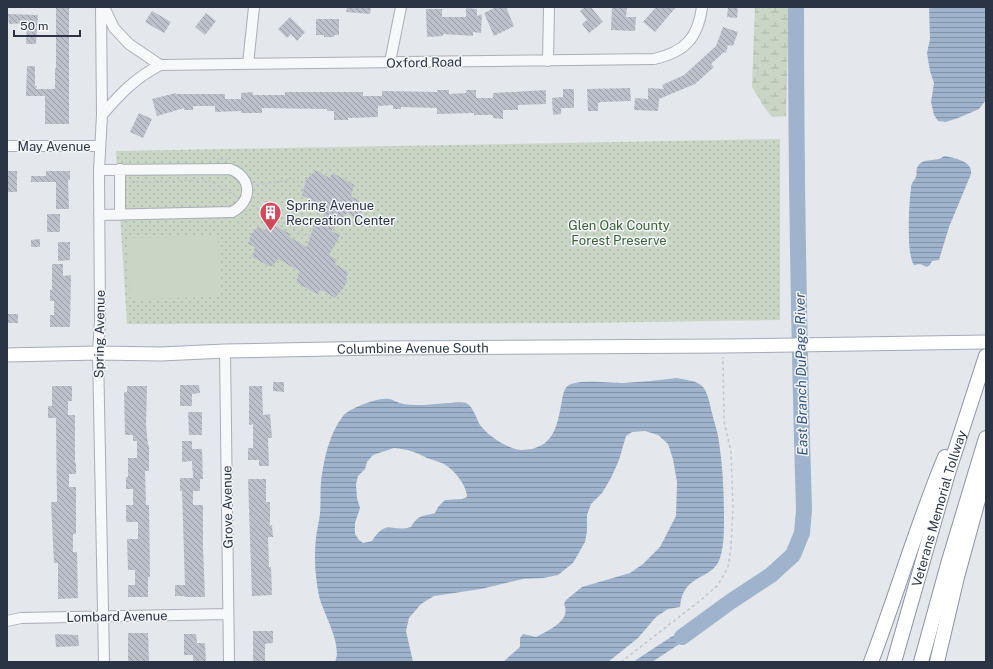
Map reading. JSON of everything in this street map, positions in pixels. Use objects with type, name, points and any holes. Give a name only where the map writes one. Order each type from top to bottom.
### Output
[{"type":"highway","name":"Veterans Memorial Tollway","points":[[894,662],[948,473],[986,356]]},
{"type":"highway","points":[[871,662],[933,486],[957,427],[969,410]]},
{"type":"highway","name":"Veterans Memorial Tollway","points":[[921,662],[948,564],[986,438]]},
{"type":"highway","points":[[937,662],[986,471]]},
{"type":"main road","name":"Columbine Avenue South","points":[[7,354],[161,354],[225,351],[538,346],[724,346],[986,342]]},
{"type":"street","points":[[102,7],[114,28],[129,44],[160,65]]},
{"type":"street","name":"Spring Avenue","points":[[102,7],[102,115],[99,170],[100,320],[98,353],[104,662]]},
{"type":"street","points":[[248,64],[254,7]]},
{"type":"street","points":[[390,62],[401,7]]},
{"type":"street","points":[[548,61],[549,7]]},
{"type":"street","name":"Oxford Road","points":[[102,115],[120,94],[143,74],[160,65],[654,59],[665,56],[685,46],[696,32],[700,22],[702,7]]},
{"type":"street","name":"May Avenue","points":[[7,146],[100,146]]},
{"type":"street","points":[[120,169],[120,215]]},
{"type":"street","points":[[99,170],[230,169],[236,171],[242,176],[246,182],[248,190],[245,201],[239,209],[232,212],[99,215]]},
{"type":"street","name":"Grove Avenue","points":[[225,351],[229,662]]},
{"type":"street","name":"Lombard Avenue","points":[[7,621],[21,618],[228,614]]},
{"type":"path","points":[[254,185],[296,179],[303,190]]},
{"type":"path","points":[[120,182],[208,180],[265,213],[309,237],[310,226],[284,214],[265,213]]},
{"type":"path","points":[[621,662],[718,585],[728,567],[731,547],[733,507],[731,452],[724,421],[722,365],[724,346]]},
{"type":"green space","points":[[755,7],[789,7],[786,116],[772,117],[752,87]]},
{"type":"green space","name":"Glen Oak County Forest Preserve","points":[[780,139],[780,320],[575,323],[127,324],[116,151]]},
{"type":"green space","points":[[218,237],[220,297],[130,299],[128,238]]},
{"type":"water","points":[[929,7],[986,7],[986,100],[979,109],[946,122],[938,121],[934,115],[931,102],[934,83],[927,53],[930,39]]},
{"type":"water","points":[[944,156],[958,159],[966,163],[971,170],[971,174],[949,227],[939,260],[932,261],[927,267],[920,264],[914,265],[911,259],[909,240],[910,195],[912,185],[916,177],[919,164]]},
{"type":"water","points":[[677,378],[694,382],[703,387],[710,403],[718,438],[724,509],[724,534],[720,558],[711,570],[692,582],[687,588],[682,596],[680,607],[668,609],[656,617],[638,638],[608,662],[503,662],[520,647],[520,638],[523,634],[536,637],[557,625],[565,615],[566,610],[564,604],[566,600],[582,587],[630,573],[643,564],[660,547],[676,516],[677,482],[673,459],[668,444],[658,435],[645,431],[632,432],[626,436],[619,460],[611,478],[602,493],[591,504],[587,515],[585,542],[573,563],[558,575],[543,578],[523,579],[481,589],[434,596],[421,604],[409,618],[406,631],[413,662],[335,662],[337,655],[335,638],[319,596],[315,552],[320,514],[321,481],[324,464],[334,431],[346,413],[361,405],[382,399],[390,399],[402,404],[413,405],[458,402],[466,403],[471,407],[483,429],[499,441],[511,448],[522,450],[533,449],[541,446],[552,435],[556,427],[564,392],[569,385],[580,382],[624,383]],"holes":[[[394,448],[415,452],[446,465],[459,477],[465,487],[467,497],[462,499],[445,500],[438,507],[435,513],[418,518],[411,527],[386,528],[377,534],[372,541],[363,543],[355,534],[355,523],[360,508],[357,498],[356,484],[358,476],[365,469],[367,462],[373,455]]]},
{"type":"water","points":[[700,624],[684,641],[652,662],[633,662],[671,637]]},
{"type":"building","points":[[56,7],[69,7],[69,124],[45,124],[45,96],[26,96],[27,66],[35,66],[36,89],[55,89]]},
{"type":"building","points":[[347,7],[371,7],[370,14],[346,12]]},
{"type":"building","points":[[496,7],[506,7],[514,26],[494,36],[484,13]]},
{"type":"building","points":[[585,7],[591,7],[603,22],[589,33],[582,24],[587,20],[580,11]]},
{"type":"building","points":[[612,7],[627,7],[626,17],[636,17],[635,31],[611,30]]},
{"type":"building","points":[[656,7],[676,7],[655,32],[643,22]]},
{"type":"building","points":[[728,7],[738,7],[737,18],[727,17]]},
{"type":"building","points":[[466,8],[477,9],[477,16],[482,14],[481,33],[473,32],[473,36],[443,34],[443,36],[427,37],[426,9],[442,9],[442,17],[466,17]]},
{"type":"building","points":[[152,11],[171,22],[164,33],[145,22]]},
{"type":"building","points":[[206,13],[216,21],[205,35],[195,27]]},
{"type":"building","points":[[8,14],[38,15],[36,44],[26,44],[27,23],[9,24]]},
{"type":"building","points":[[290,17],[305,32],[297,41],[291,34],[287,38],[278,29]]},
{"type":"building","points":[[316,19],[339,19],[339,35],[334,35],[334,37],[324,37],[324,35],[316,35]]},
{"type":"building","points":[[723,27],[738,32],[733,46],[728,45],[726,53],[724,52],[711,64],[714,67],[695,84],[659,99],[658,111],[634,110],[635,98],[648,99],[648,88],[664,89],[662,85],[684,75],[716,46]]},
{"type":"building","points":[[630,88],[631,101],[601,102],[598,103],[598,111],[588,111],[587,89]]},
{"type":"building","points":[[563,89],[574,89],[574,108],[561,108],[561,114],[553,115],[552,98],[563,97]]},
{"type":"building","points":[[437,90],[449,90],[449,94],[466,93],[466,90],[476,90],[476,98],[493,98],[493,93],[546,90],[546,104],[518,105],[518,110],[503,110],[503,119],[493,118],[493,115],[474,115],[474,113],[437,114],[437,108],[401,107],[401,109],[393,109],[393,105],[378,106],[378,117],[334,120],[334,111],[327,111],[327,109],[262,108],[262,113],[241,113],[241,111],[215,112],[215,106],[193,106],[193,110],[184,110],[184,108],[157,116],[152,99],[176,93],[225,94],[225,99],[241,99],[241,93],[253,92],[253,95],[285,95],[285,92],[363,92],[363,96],[382,96],[382,91],[437,92]]},
{"type":"building","points":[[139,113],[152,119],[143,138],[130,132]]},
{"type":"building","name":"Spring Avenue Recreation Center","points":[[316,170],[329,178],[333,173],[354,185],[351,196],[363,203],[363,211],[355,218],[347,213],[331,231],[340,235],[329,255],[337,260],[335,264],[348,272],[345,286],[335,298],[321,289],[317,294],[296,282],[300,271],[278,259],[271,267],[252,257],[255,247],[248,244],[251,234],[258,227],[265,230],[271,223],[290,234],[289,237],[307,247],[313,228],[325,214],[314,208],[315,203],[302,195],[306,180]]},
{"type":"building","points":[[7,171],[17,171],[17,192],[8,192]]},
{"type":"building","points":[[46,171],[70,171],[70,180],[68,180],[69,209],[56,209],[56,182],[31,182],[31,176],[46,176]]},
{"type":"building","points":[[47,214],[60,214],[60,232],[47,232]]},
{"type":"building","points":[[40,239],[40,247],[31,247],[31,240]]},
{"type":"building","points":[[58,242],[70,242],[70,260],[58,261]]},
{"type":"building","points":[[52,264],[63,264],[63,276],[71,275],[70,327],[50,327],[50,315],[54,315],[54,301],[50,301],[50,290],[52,290]]},
{"type":"building","points":[[7,314],[18,314],[18,323],[7,323]]},
{"type":"building","points":[[273,382],[284,382],[284,392],[273,391]]},
{"type":"building","points":[[180,385],[199,385],[200,393],[192,394],[192,406],[180,406]]},
{"type":"building","points":[[52,386],[72,386],[72,401],[68,401],[68,415],[75,415],[76,474],[69,474],[69,487],[76,487],[76,534],[73,534],[73,552],[77,552],[78,598],[58,599],[58,563],[54,563],[51,502],[57,502],[56,418],[48,418],[48,406],[52,406]]},
{"type":"building","points":[[127,386],[147,386],[146,425],[149,445],[149,471],[145,471],[146,505],[149,505],[150,577],[148,577],[148,597],[128,597],[128,585],[135,585],[135,570],[128,570],[127,539],[138,539],[138,522],[126,522],[126,505],[133,505],[133,489],[126,489],[126,477],[128,477],[128,458],[137,458],[137,441],[133,441],[133,435],[125,435],[124,392],[127,392]]},
{"type":"building","points":[[249,386],[262,386],[263,415],[270,414],[272,438],[268,438],[269,466],[259,466],[259,460],[248,460],[248,448],[253,448],[253,424],[249,425]]},
{"type":"building","points":[[188,412],[202,412],[202,435],[189,435]]},
{"type":"building","points":[[182,441],[192,441],[192,449],[202,449],[203,479],[200,479],[200,491],[193,491],[193,505],[203,505],[205,597],[175,596],[175,585],[185,585],[182,491],[180,491],[180,478],[193,478],[192,461],[182,462]]},
{"type":"building","points":[[248,479],[266,479],[266,502],[270,502],[270,525],[272,525],[273,537],[268,537],[272,595],[252,596]]},
{"type":"building","points":[[253,631],[273,631],[273,643],[265,644],[265,662],[253,662]]},
{"type":"building","points":[[128,633],[148,633],[149,661],[128,662]]},
{"type":"building","points":[[55,634],[78,635],[79,646],[56,647]]},
{"type":"building","points":[[184,634],[196,634],[197,643],[205,643],[206,662],[193,662],[193,655],[184,655]]},
{"type":"waterway","name":"East Branch DuPage River","points":[[682,637],[730,602],[771,575],[793,555],[802,533],[804,510],[798,258],[796,7]]},
{"type":"place","name":"Spring Avenue Recreation Center","points":[[270,232]]}]
